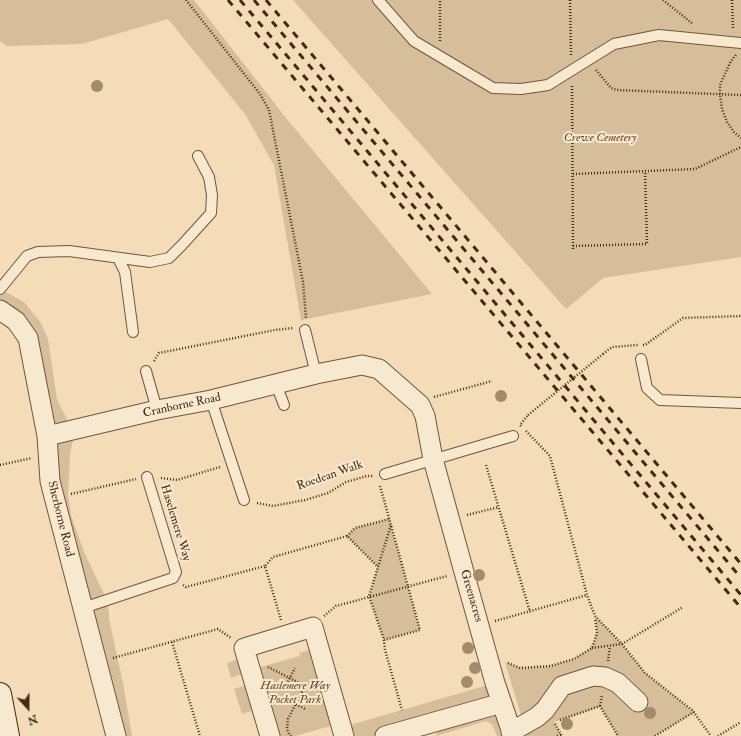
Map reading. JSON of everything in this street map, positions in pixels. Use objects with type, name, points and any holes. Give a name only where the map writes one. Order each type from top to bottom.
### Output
[{"type":"main road","points":[[0,697],[8,736]]},
{"type":"street","name":"Sherborne Road","points":[[0,310],[16,321],[28,338],[48,445],[50,481],[116,736]]},
{"type":"street","name":"Greenacres","points":[[316,374],[362,364],[380,369],[420,406],[425,416],[433,459],[449,520],[512,734],[544,721],[546,710],[562,686],[594,676],[605,677],[618,683],[638,702]]},
{"type":"street","name":"Cranborne Road","points":[[48,445],[157,410],[211,400],[316,374]]},
{"type":"street","points":[[270,736],[245,652],[286,635],[313,627],[344,736]]},
{"type":"street","points":[[385,736],[502,703]]},
{"type":"lane","points":[[378,0],[414,41],[493,88],[521,89],[548,85],[614,44],[659,35],[737,43]]},
{"type":"lane","points":[[0,289],[27,256],[38,252],[69,251],[150,262],[168,258],[211,213],[212,195],[209,177],[198,156]]},
{"type":"lane","points":[[118,258],[125,272],[133,332]]},
{"type":"lane","points":[[305,328],[316,374]]},
{"type":"lane","points":[[641,359],[647,388],[660,400],[741,403]]},
{"type":"lane","points":[[146,371],[157,410]]},
{"type":"lane","points":[[276,384],[284,405]]},
{"type":"lane","points":[[211,400],[244,500]]},
{"type":"lane","points":[[381,475],[513,436]]},
{"type":"lane","name":"Haselemere Way","points":[[83,608],[172,578],[176,572],[147,476]]},
{"type":"path","points":[[146,371],[160,353],[276,330],[305,328],[306,321],[303,282],[269,110],[260,94],[186,0]]},
{"type":"path","points":[[440,0],[440,56]]},
{"type":"path","points":[[570,0],[573,251]]},
{"type":"path","points":[[732,0],[737,43]]},
{"type":"path","points":[[741,50],[731,61],[720,85],[722,109],[727,122],[734,132],[741,138]]},
{"type":"path","points":[[588,61],[611,88],[617,90],[741,95]]},
{"type":"path","points":[[572,174],[695,169],[741,148]]},
{"type":"path","points":[[573,246],[647,244],[645,171]]},
{"type":"path","points":[[592,648],[597,634],[595,616],[587,595],[550,456],[520,425],[528,415],[612,347],[645,345],[684,318],[741,316]]},
{"type":"path","points":[[420,406],[432,398],[492,381]]},
{"type":"path","points":[[0,465],[48,445]]},
{"type":"path","points":[[486,465],[530,612]]},
{"type":"path","points":[[381,475],[389,519],[420,630],[384,640]]},
{"type":"path","name":"Roedean Walk","points":[[244,500],[273,506],[305,500],[328,493],[346,482],[367,476],[381,475]]},
{"type":"path","points":[[449,520],[499,507]]},
{"type":"path","points":[[172,578],[186,588],[264,566],[273,556],[347,536],[355,528],[389,519]]},
{"type":"path","points":[[391,525],[369,596],[384,640],[385,650],[402,710]]},
{"type":"path","points":[[347,536],[378,567]]},
{"type":"path","points":[[264,566],[286,635]]},
{"type":"path","points":[[313,627],[336,606],[464,572]]},
{"type":"path","points":[[479,626],[587,595]]},
{"type":"path","points":[[505,662],[520,668],[550,666],[574,659],[592,648],[622,644],[683,607]]},
{"type":"path","points":[[595,616],[622,644],[645,672],[694,712],[711,736]]},
{"type":"path","points":[[97,663],[218,629],[245,652],[305,686],[288,720],[287,729],[291,736]]},
{"type":"path","points":[[172,642],[200,736]]},
{"type":"path","points":[[285,687],[295,668]]},
{"type":"path","points":[[288,700],[305,709]]},
{"type":"path","points":[[544,721],[600,706],[618,736]]},
{"type":"path","points":[[655,736],[694,712]]},
{"type":"path","points":[[718,736],[741,722]]},
{"type":"path","points":[[557,736],[561,735]]},
{"type":"green space","points":[[0,0],[194,0],[286,118],[432,294],[301,320],[274,165],[245,114],[168,19],[82,44],[7,46],[0,41]]},
{"type":"green space","name":"Crewe Cemetery","points":[[293,0],[741,0],[741,257],[603,278],[566,309]]},
{"type":"green space","points":[[0,289],[24,302],[41,323],[48,339],[57,400],[69,423],[73,440],[70,454],[68,495],[71,515],[84,552],[106,600],[132,736],[116,736],[28,338],[0,310]]},
{"type":"green space","points":[[389,519],[420,630],[384,640],[369,596],[378,567],[347,536],[355,528]]},
{"type":"green space","points":[[595,616],[622,644],[645,673],[694,712],[655,736],[618,736],[600,707],[554,722],[561,735],[527,736],[505,662],[520,668],[550,666],[574,659],[592,647],[597,633]]},
{"type":"green space","name":"Haslemere Way Pocket Park","points":[[313,649],[334,725],[295,736],[276,736],[257,668],[300,656],[299,653]]},
{"type":"green space","points":[[246,656],[251,671],[231,678],[227,663]]},
{"type":"green space","points":[[254,683],[261,708],[242,714],[234,689]]},
{"type":"green space","points":[[495,683],[513,736],[497,736],[492,724],[486,721],[436,736],[440,721],[408,736],[344,736],[350,725]]},
{"type":"railway","points":[[228,0],[741,608]]},
{"type":"railway","points":[[240,0],[741,595]]},
{"type":"railway","points":[[254,0],[741,578]]},
{"type":"railway","points":[[266,0],[741,564]]}]
